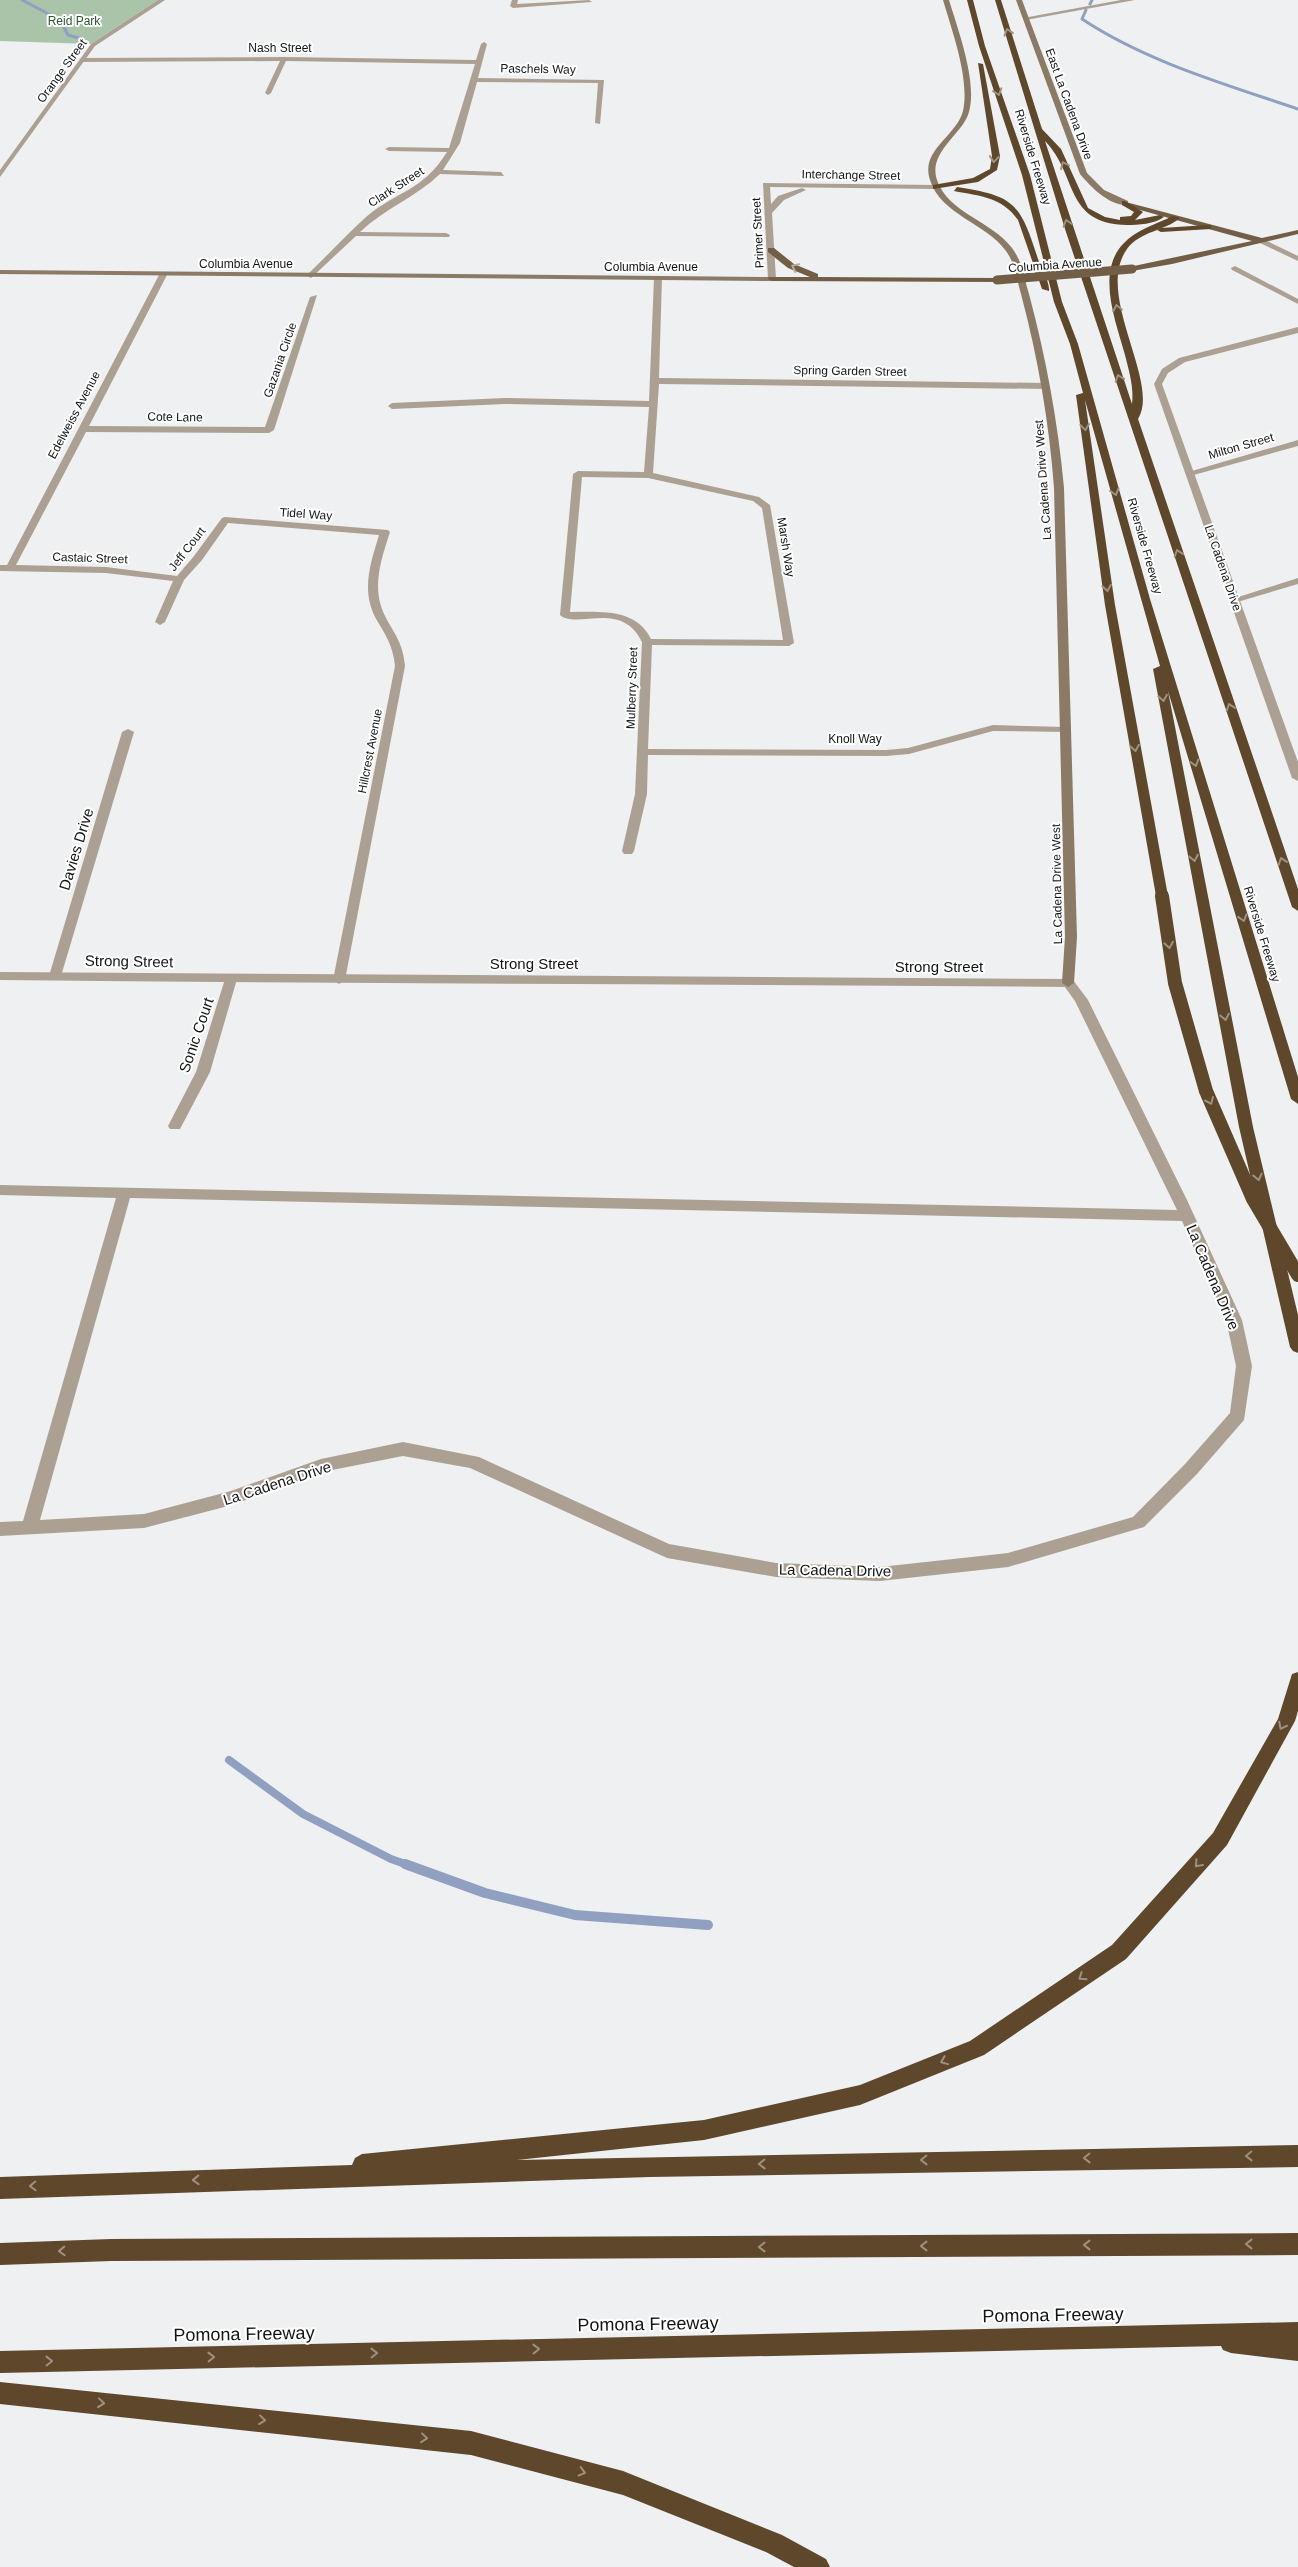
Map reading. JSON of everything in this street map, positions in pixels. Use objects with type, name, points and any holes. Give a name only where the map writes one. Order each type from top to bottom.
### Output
[{"type":"highway","name":"Riverside Freeway","points":[[970,0],[982,46],[1026,175],[1058,302],[1074,344],[1145,599],[1298,1099]]},
{"type":"highway","name":"Riverside Freeway","points":[[998,0],[1037,128],[1134,424],[1298,907]]},
{"type":"highway","points":[[936,187],[975,180],[993,170],[996,156],[988,104],[976,52],[982,46]]},
{"type":"highway","points":[[1037,128],[1057,149],[1085,209],[1100,218],[1133,223],[1165,215]]},
{"type":"highway","points":[[936,187],[990,194],[1010,204],[1028,234],[1045,288],[1058,302]]},
{"type":"highway","points":[[1100,218],[1125,219],[1137,216],[1136,210],[1125,203]]},
{"type":"highway","points":[[1134,424],[1138,388],[1116,304],[1115,262],[1125,246],[1137,236],[1176,218]]},
{"type":"highway","points":[[1137,236],[1168,228],[1208,227]]},
{"type":"highway","points":[[1074,344],[1110,605],[1162,896],[1175,983],[1206,1091],[1253,1199],[1298,1275]]},
{"type":"highway","points":[[1145,599],[1246,1127],[1298,1347]]},
{"type":"highway","points":[[244,2178],[704,2130],[860,2095],[978,2048],[1119,1952],[1220,1839],[1286,1721],[1298,1680]]},
{"type":"highway","points":[[0,2188],[244,2178],[931,2160],[1298,2156]]},
{"type":"highway","points":[[0,2254],[111,2250],[1298,2244]]},
{"type":"highway","name":"Pomona Freeway","points":[[0,2362],[1170,2334],[1298,2333]]},
{"type":"highway","points":[[1170,2334],[1298,2350]]},
{"type":"highway","points":[[0,2393],[471,2443],[623,2483],[774,2543],[818,2567]]},
{"type":"main road","points":[[936,187],[930,166],[938,150],[956,130],[966,108],[964,69],[946,0]]},
{"type":"main road","name":"East La Cadena Drive","points":[[1019,0],[1084,174],[1102,192],[1125,203],[1263,241]]},
{"type":"main road","name":"La Cadena Drive West","points":[[936,187],[959,210],[993,232],[1014,256],[1041,353],[1055,436],[1071,937],[1067,973],[1068,983]]},
{"type":"main road","name":"Columbia Avenue","points":[[0,272],[163,276],[998,280],[1132,269],[1172,262],[1298,232]]},
{"type":"main road","points":[[771,250],[791,266],[823,279]]},
{"type":"street","name":"Orange Street","points":[[0,175],[93,45],[162,0]]},
{"type":"street","points":[[1026,18],[1132,0]]},
{"type":"street","points":[[514,3],[590,2]]},
{"type":"street","name":"Clark Street","points":[[312,276],[370,218],[425,184],[438,172],[456,143],[484,44]]},
{"type":"street","name":"Nash Street","points":[[82,60],[284,59],[479,62]]},
{"type":"street","points":[[268,93],[284,59]]},
{"type":"street","name":"Paschels Way","points":[[474,80],[602,81],[598,123]]},
{"type":"street","points":[[389,149],[451,150]]},
{"type":"street","points":[[438,172],[501,174]]},
{"type":"street","name":"Interchange Street","points":[[766,185],[936,187]]},
{"type":"street","name":"Primer Street","points":[[766,185],[772,279]]},
{"type":"street","points":[[769,211],[781,198],[818,186]]},
{"type":"street","points":[[353,234],[446,235]]},
{"type":"street","points":[[1263,241],[1298,259]]},
{"type":"street","points":[[1235,268],[1298,302]]},
{"type":"street","name":"Edelweiss Avenue","points":[[5,568],[163,276]]},
{"type":"street","points":[[648,475],[655,381],[658,278]]},
{"type":"street","name":"Gazania Circle","points":[[269,430],[314,297]]},
{"type":"street","name":"La Cadena Drive","points":[[1298,330],[1174,364],[1165,371],[1158,384],[1234,600],[1294,752],[1298,778]]},
{"type":"street","name":"Spring Garden Street","points":[[655,381],[1046,386]]},
{"type":"street","points":[[392,406],[505,401],[652,404]]},
{"type":"street","name":"Cote Lane","points":[[81,429],[269,430]]},
{"type":"street","name":"Milton Street","points":[[1190,473],[1298,443]]},
{"type":"street","name":"Marsh Way","points":[[578,474],[648,475],[756,499],[767,507],[789,643],[648,642]]},
{"type":"street","name":"Mulberry Street","points":[[578,474],[565,615],[631,619],[644,631],[648,642],[641,794],[628,851]]},
{"type":"street","name":"Tidel Way","points":[[225,520],[385,532]]},
{"type":"street","name":"Jeff Court","points":[[160,622],[179,578],[198,558],[225,520]]},
{"type":"street","name":"Hillcrest Avenue","points":[[339,980],[400,666],[397,641],[376,608],[373,595],[373,573],[385,532]]},
{"type":"street","name":"Castaic Street","points":[[5,568],[106,570],[179,578]]},
{"type":"street","points":[[1234,600],[1298,580]]},
{"type":"street","name":"Knoll Way","points":[[643,752],[886,753],[908,751],[950,738],[993,728],[1065,730]]},
{"type":"street","name":"Davies Drive","points":[[55,976],[128,732]]},
{"type":"street","name":"Strong Street","points":[[0,976],[339,980],[631,979],[1068,983]]},
{"type":"street","name":"Sonic Court","points":[[175,1126],[203,1072],[231,979]]},
{"type":"street","name":"La Cadena Drive","points":[[0,1529],[144,1521],[232,1498],[321,1466],[403,1449],[473,1462],[667,1551],[776,1570],[880,1574],[1008,1560],[1138,1522],[1190,1469],[1238,1415],[1244,1366],[1234,1320],[1187,1216],[1081,1000],[1068,983]]},
{"type":"street","points":[[0,1190],[1187,1216]]},
{"type":"street","points":[[30,1528],[126,1192]]},
{"type":"green space","name":"Reid Park","points":[[0,0],[158,0],[91,44],[0,41]]},
{"type":"waterway","points":[[22,0],[60,20],[68,35],[82,39]]},
{"type":"waterway","points":[[1090,4],[1092,0]]},
{"type":"waterway","points":[[1086,10],[1082,19],[1133,48],[1187,71],[1298,109]]},
{"type":"waterway","points":[[229,1760],[303,1814],[391,1859],[408,1865]]},
{"type":"waterway","points":[[405,1864],[485,1893],[575,1915],[708,1925]]}]
